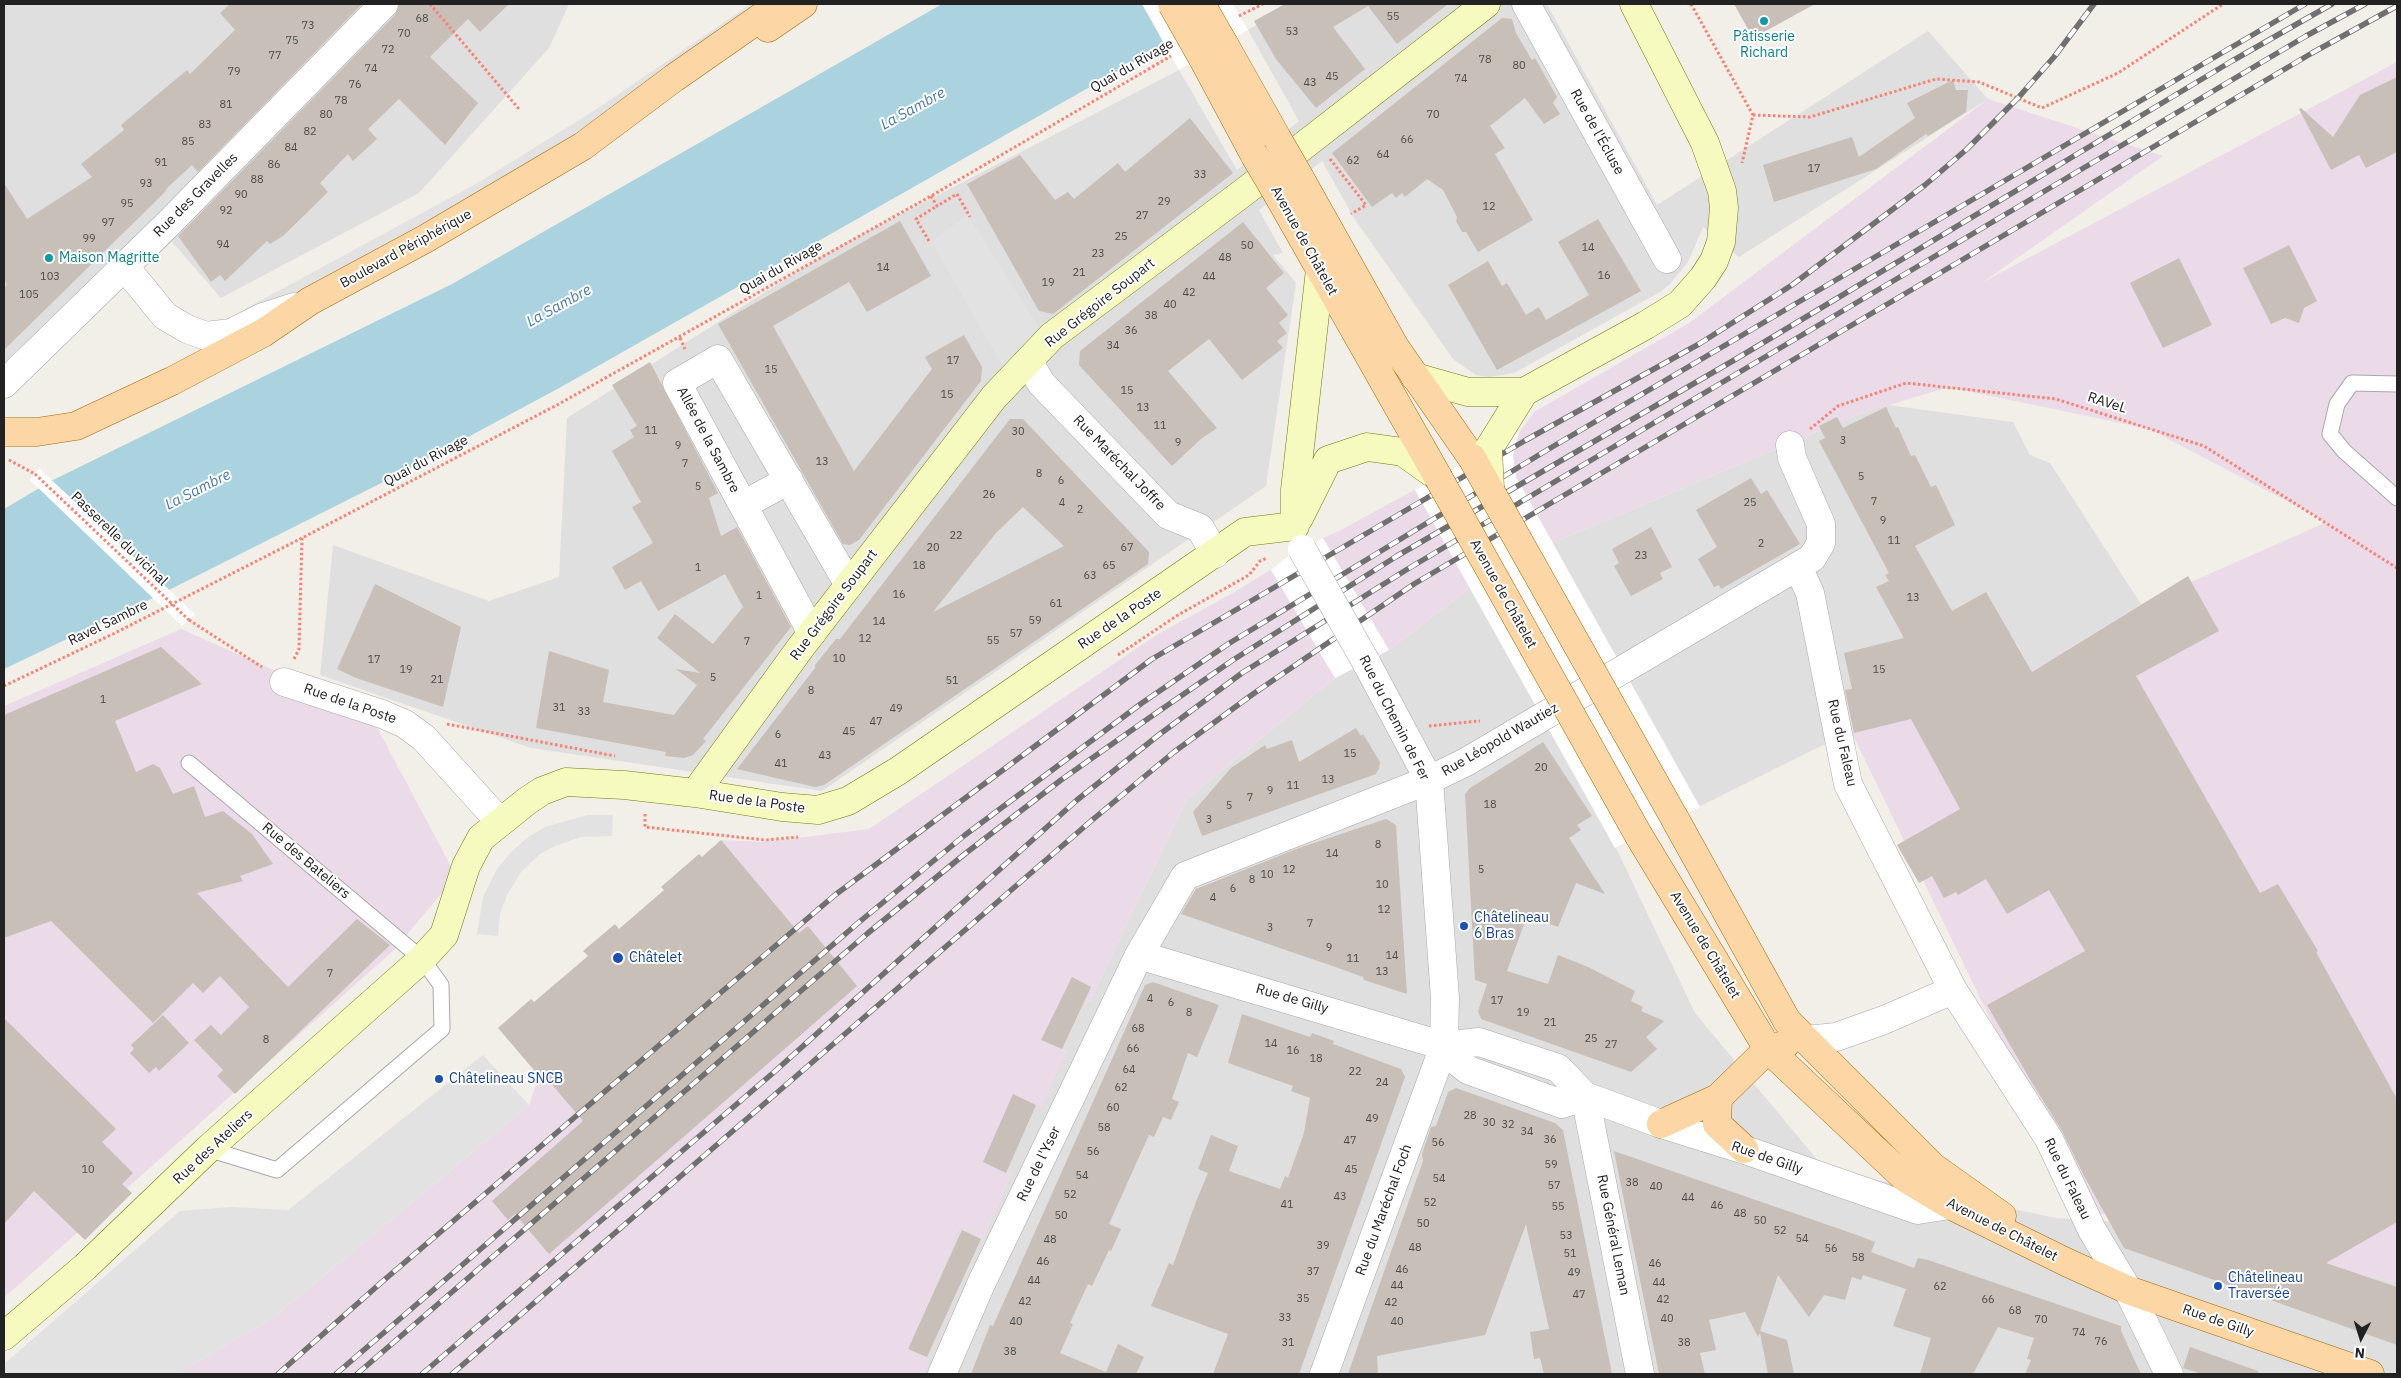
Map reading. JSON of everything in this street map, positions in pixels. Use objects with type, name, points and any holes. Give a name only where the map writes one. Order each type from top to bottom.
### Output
[{"type":"main road","name":"Boulevard Périphérique","points":[[4,432],[37,432],[76,426],[172,381],[263,333],[310,301],[426,239],[584,146],[674,78],[780,4]]},
{"type":"main road","points":[[584,146],[687,85],[803,4]]},
{"type":"main road","name":"Avenue de Châtelet","points":[[1172,4],[1213,50],[1277,138],[1395,347],[1414,377],[1480,454],[1490,488],[1787,1022],[1933,1167],[2068,1263]]},
{"type":"main road","name":"Avenue de Châtelet","points":[[1201,4],[1213,50],[1255,156],[1438,477],[1639,836],[1768,1049],[1905,1178],[1950,1205],[2068,1263]]},
{"type":"main road","points":[[1661,1124],[1718,1098],[1768,1049],[1806,1040]]},
{"type":"main road","points":[[1718,1098],[1717,1124],[1744,1149]]},
{"type":"main road","name":"Rue de Gilly","points":[[2068,1263],[2128,1290],[2370,1374]]},
{"type":"street","name":"Rue des Gravelles","points":[[4,384],[384,4]]},
{"type":"street","name":"Rue Grégoire Soupart","points":[[695,793],[812,633],[994,397],[1052,336],[1314,139],[1486,4]]},
{"type":"street","name":"Rue de l'Écluse","points":[[1526,4],[1667,260]]},
{"type":"street","points":[[1480,454],[1524,392],[1646,325],[1680,304],[1703,278],[1714,260],[1721,242],[1724,208],[1722,191],[1705,143],[1634,4]]},
{"type":"street","points":[[124,266],[164,316],[186,329],[206,336],[230,333],[263,317],[310,301]]},
{"type":"street","points":[[1298,538],[1295,490],[1320,270]]},
{"type":"street","name":"Allée de la Sambre","points":[[812,633],[677,383],[718,358],[849,585]]},
{"type":"street","name":"Rue Maréchal Joffre","points":[[1029,362],[1041,383],[1168,514],[1200,528],[1215,554]]},
{"type":"street","points":[[1414,377],[1468,392],[1524,392]]},
{"type":"street","name":"Rue Léopold Wautiez","points":[[1139,955],[1185,876],[1429,780],[1466,762],[1526,724],[1798,568],[1812,558],[1821,543],[1821,524],[1792,458],[1790,445]]},
{"type":"street","points":[[1298,538],[1309,494],[1328,460],[1368,447],[1403,452],[1438,477]]},
{"type":"street","name":"Allée de la Sambre","points":[[743,505],[789,480]]},
{"type":"street","name":"Rue de la Poste","points":[[284,682],[382,714],[405,724],[424,738],[500,822],[542,791],[566,782],[624,785],[695,793],[782,807],[818,810],[848,801],[906,766],[1245,532],[1298,538]]},
{"type":"street","name":"Rue du Chemin de Fer","points":[[1298,538],[1429,780],[1446,998],[1444,1046]]},
{"type":"street","name":"Rue du Faleau","points":[[1798,568],[1810,593],[1848,784],[1953,990],[2049,1139],[2092,1230],[2128,1290],[2169,1374]]},
{"type":"street","name":"Rue des Ateliers","points":[[4,1336],[118,1237],[208,1149],[422,959],[444,935],[466,866],[481,838],[500,822]]},
{"type":"street","name":"Rue de Gilly","points":[[1139,955],[1444,1046],[1479,1042],[1558,1068],[1585,1096],[1661,1124],[1744,1149],[1918,1210],[1950,1205]]},
{"type":"street","name":"Rue de l'Yser","points":[[942,1374],[981,1284],[1139,955]]},
{"type":"street","points":[[1806,1040],[1844,1034],[1884,1020],[1953,990]]},
{"type":"street","name":"Rue du Maréchal Foch","points":[[1324,1374],[1444,1046]]},
{"type":"street","name":"Rue Général Leman","points":[[1585,1096],[1640,1374]]},
{"type":"lane","points":[[2397,384],[2352,384],[2337,404],[2330,434],[2344,451],[2397,498]]},
{"type":"lane","name":"Rue des Bateliers","points":[[189,763],[422,959],[441,985],[442,1029],[277,1170],[208,1149]]},
{"type":"path","points":[[430,4],[519,109]]},
{"type":"path","points":[[1234,19],[1263,4]]},
{"type":"path","points":[[1691,4],[1753,115],[1740,171],[1722,191]]},
{"type":"path","points":[[1753,115],[1810,117],[1936,79],[1979,82],[2042,108],[2118,72],[2223,4]]},
{"type":"path","name":"Quai du Rivage","points":[[302,538],[680,338],[931,196],[1175,54]]},
{"type":"path","points":[[1314,139],[1366,205]]},
{"type":"path","points":[[929,240],[916,219],[958,194],[970,216]]},
{"type":"path","points":[[931,196],[938,206]]},
{"type":"path","points":[[680,338],[686,350],[689,348]]},
{"type":"path","name":"RAVeL","points":[[1790,445],[1838,406],[1906,383],[2056,398],[2204,446],[2397,568]]},
{"type":"path","name":"Passerelle du vicinal","points":[[4,457],[35,474],[188,620],[284,682]]},
{"type":"path","points":[[284,682],[299,649],[302,538]]},
{"type":"path","name":"Ravel Sambre","points":[[4,686],[113,634],[302,538]]},
{"type":"path","points":[[1403,730],[1487,721]]},
{"type":"path","points":[[445,723],[623,757]]},
{"type":"shaded area","points":[[4,4],[569,4],[549,48],[419,193],[221,298],[172,242],[13,387],[4,383]]},
{"type":"shaded area","points":[[751,4],[769,4],[600,118],[486,189],[250,317],[245,309],[481,181],[595,110]]},
{"type":"shaded area","points":[[1290,4],[1547,4],[1657,205],[1928,31],[1988,99],[1739,257],[1703,227],[1688,262],[1670,284],[1660,292],[1514,373],[1490,377],[1476,375],[1453,359],[1354,218],[1322,161],[1259,210],[1283,253],[1273,255],[1296,283],[1266,486],[822,791],[531,748],[320,675],[333,545],[489,601],[559,577],[567,418],[830,251],[1179,70],[1237,170],[1299,121],[1248,30]]},
{"type":"shaded area","points":[[2397,62],[2397,1282],[2306,1265],[2181,1226],[2083,1211],[1851,731],[1845,701],[1900,689],[1987,657],[2015,642],[2032,670],[2141,604],[2327,522],[2149,429],[1948,387],[1857,415],[1553,543],[1469,589],[1389,650],[1335,678],[1187,799],[1090,1001],[1068,990],[1043,1041],[1066,1052],[1041,1108],[1015,1098],[986,1164],[1011,1174],[983,1238],[959,1227],[909,1350],[929,1360],[923,1374],[176,1374],[273,1318],[529,1105],[539,1076],[702,857],[721,840],[765,842],[869,829],[1158,634],[1231,594],[1323,538],[1519,433],[1534,412],[1689,323],[1988,99],[2163,156],[1983,282]]},
{"type":"shaded area","points":[[968,215],[1057,356],[1017,392],[931,241]]},
{"type":"shaded area","points":[[1888,405],[2013,422],[2030,455],[2050,463],[2141,604],[2032,671],[2016,642],[1851,731],[1616,848],[1695,1013],[1825,1169],[2056,1218],[2181,1226],[2306,1265],[2397,1282],[2397,1374],[923,1374],[929,1360],[909,1350],[959,1227],[983,1238],[1011,1174],[985,1164],[1015,1098],[1066,1052],[1043,1041],[1068,990],[1090,1001],[1187,799],[1335,678],[1389,650],[1469,589],[1553,543],[1857,415]]},
{"type":"shaded area","points":[[181,629],[369,712],[456,876],[394,950],[4,1298],[4,706]]},
{"type":"shaded area","points":[[587,815],[613,815],[612,836],[581,837],[555,846],[540,854],[521,872],[507,895],[500,913],[498,936],[477,934],[483,897],[497,869],[511,852],[527,838],[545,827]]},
{"type":"shaded area","points":[[483,1055],[529,1105],[273,1318],[176,1374],[4,1374],[4,1364],[180,1211],[232,1207],[288,1210]]},
{"type":"water","name":"La Sambre","points":[[942,4],[1236,4],[1152,59],[1141,58],[561,387],[405,471],[153,598],[4,669],[4,509],[53,480],[452,284]]},
{"type":"pier","points":[[1142,4],[1233,4],[1248,30],[1179,70]]},
{"type":"pier","points":[[1519,432],[1513,455],[1516,477],[1700,807],[1615,848],[1415,490]]},
{"type":"pier","points":[[40,468],[195,614],[182,626],[30,480]]},
{"type":"pier","points":[[1323,538],[1389,650],[1335,678],[1271,570],[1284,559]]},
{"type":"building","points":[[230,4],[362,4],[198,172],[192,165],[4,350],[4,287],[7,285],[4,279],[4,183],[27,219],[92,177],[81,164],[124,130],[121,125],[187,70],[190,74],[235,30],[220,13]]},
{"type":"building","points":[[399,4],[509,4],[480,32],[468,19],[430,57],[478,103],[445,145],[399,99],[368,129],[377,139],[353,161],[348,154],[320,183],[328,192],[283,236],[270,244],[267,241],[225,281],[220,275],[211,282],[178,236],[395,15]]},
{"type":"building","points":[[1285,4],[1448,4],[1397,44],[1368,6],[1333,27],[1365,69],[1316,108],[1276,59],[1254,21]]},
{"type":"building","name":"Pâtisserie Richard","points":[[1734,4],[1815,4],[1753,38]]},
{"type":"building","points":[[1502,18],[1512,19],[1516,33],[1532,60],[1535,58],[1557,97],[1553,103],[1560,114],[1544,124],[1525,98],[1490,126],[1505,148],[1495,154],[1533,220],[1478,252],[1466,232],[1462,232],[1456,221],[1457,217],[1443,190],[1427,179],[1405,197],[1402,193],[1396,198],[1392,193],[1372,207],[1332,153]]},
{"type":"building","points":[[2397,77],[2397,152],[2366,168],[2359,155],[2331,170],[2299,109],[2301,108],[2333,137],[2360,95]]},
{"type":"building","points":[[1953,80],[1956,90],[1968,90],[1966,112],[1928,136],[1926,134],[1876,169],[1774,202],[1763,165],[1852,137],[1859,157],[1915,118],[1907,103]]},
{"type":"building","points":[[1190,118],[1233,173],[1053,314],[1039,311],[967,184],[1020,155],[1055,200],[1068,192],[1074,199],[1118,163],[1125,172]]},
{"type":"building","points":[[1598,219],[1641,291],[1497,370],[1448,285],[1488,261],[1502,286],[1507,283],[1526,315],[1539,307],[1546,320],[1589,295],[1558,242]]},
{"type":"building","points":[[900,221],[931,276],[867,312],[849,282],[773,326],[854,471],[932,369],[925,357],[964,335],[982,367],[981,381],[859,540],[850,545],[843,544],[718,324]]},
{"type":"building","points":[[1243,222],[1284,273],[1266,288],[1288,315],[1279,323],[1287,333],[1277,341],[1283,348],[1242,380],[1209,339],[1168,371],[1217,428],[1201,439],[1172,466],[1079,365],[1080,351]]},
{"type":"building","points":[[2289,245],[2317,301],[2304,308],[2299,323],[2285,318],[2271,324],[2243,268]]},
{"type":"building","points":[[2179,258],[2212,325],[2163,348],[2130,283]]},
{"type":"building","points":[[650,362],[718,493],[709,498],[721,536],[737,527],[791,627],[703,739],[706,741],[693,755],[684,758],[665,756],[666,752],[536,728],[549,651],[609,670],[603,702],[674,715],[697,685],[676,669],[700,673],[657,638],[675,614],[713,644],[743,607],[725,574],[658,611],[641,581],[625,590],[612,567],[653,543],[632,507],[641,502],[612,451],[634,437],[630,430],[637,426],[612,385]]},
{"type":"building","points":[[1886,407],[1896,428],[1898,427],[1911,456],[1915,455],[1931,487],[1936,485],[1955,525],[1915,546],[1952,611],[1986,592],[2032,672],[2188,576],[2219,631],[2136,676],[2260,893],[2278,884],[2318,951],[2316,952],[2397,1099],[2397,1222],[2326,1263],[2397,1287],[2397,1345],[2124,1248],[2084,1176],[2062,1131],[1987,1005],[2085,951],[2049,890],[2007,914],[1986,879],[1958,895],[1956,892],[1944,898],[1932,876],[1919,883],[1897,845],[1960,809],[1911,719],[1854,733],[1845,690],[1852,689],[1844,653],[1904,638],[1876,587],[1889,581],[1885,575],[1889,573],[1819,441],[1825,438],[1819,426],[1837,417],[1843,428]]},
{"type":"building","points":[[1010,419],[1023,419],[1149,552],[1148,564],[824,785],[815,787],[737,769],[815,668],[815,665],[836,639],[840,639]],"holes":[[[1023,507],[1064,546],[933,612],[996,533]]]},
{"type":"building","points":[[1751,478],[1761,494],[1767,490],[1800,544],[1721,589],[1719,585],[1714,587],[1698,559],[1717,547],[1696,510]]},
{"type":"building","points":[[1651,527],[1672,567],[1660,573],[1663,579],[1631,596],[1614,566],[1619,563],[1612,549]]},
{"type":"building","points":[[375,584],[461,627],[443,707],[356,678],[337,669]]},
{"type":"building","points":[[161,647],[202,684],[115,721],[136,772],[153,764],[160,768],[173,794],[194,786],[205,817],[223,811],[252,834],[273,864],[240,876],[243,881],[197,893],[288,987],[357,919],[390,945],[235,1094],[217,1076],[223,1070],[194,1040],[211,1025],[221,1035],[249,1007],[220,976],[203,993],[193,983],[153,1023],[51,921],[4,938],[4,715]]},
{"type":"building","points":[[1356,728],[1361,736],[1363,734],[1380,762],[1376,774],[1202,836],[1193,812],[1231,768],[1265,745],[1267,749],[1292,740],[1299,762]]},
{"type":"building","points":[[1543,742],[1592,816],[1577,825],[1581,830],[1569,838],[1605,894],[1576,883],[1558,927],[1527,916],[1507,971],[1548,984],[1558,955],[1588,967],[1635,991],[1631,1001],[1643,1007],[1641,1011],[1664,1021],[1646,1037],[1657,1049],[1631,1072],[1481,1019],[1478,1011],[1487,984],[1475,980],[1465,794],[1470,788]]},
{"type":"building","points":[[1386,819],[1396,825],[1407,994],[1364,980],[1363,977],[1341,969],[1181,914],[1196,889],[1299,848]]},
{"type":"building","points":[[721,840],[799,933],[808,926],[857,986],[549,1254],[515,1214],[508,1220],[492,1201],[583,1121],[543,1074],[539,1076],[498,1028],[531,999],[534,1002],[588,956],[583,951],[615,924],[619,929],[664,890],[661,887],[699,854],[702,857]]},
{"type":"building","points":[[1072,977],[1091,987],[1062,1049],[1041,1040]]},
{"type":"building","points":[[1153,982],[1219,1005],[1197,1057],[1188,1053],[1172,1099],[1179,1102],[1171,1120],[1163,1117],[1154,1137],[1149,1135],[1109,1224],[1121,1229],[1092,1286],[1088,1284],[1070,1323],[1073,1324],[1060,1353],[1106,1372],[1118,1344],[1144,1357],[1136,1374],[971,1374],[990,1325],[993,1326],[1145,985]]},
{"type":"building","points":[[1242,1014],[1310,1037],[1312,1033],[1334,1041],[1333,1044],[1401,1069],[1405,1077],[1299,1374],[1213,1374],[1228,1334],[1151,1306],[1169,1263],[1173,1265],[1208,1173],[1198,1169],[1211,1135],[1238,1146],[1229,1171],[1280,1189],[1285,1176],[1288,1178],[1304,1133],[1310,1098],[1291,1091],[1293,1086],[1228,1063]]},
{"type":"building","points":[[163,1015],[189,1043],[159,1071],[156,1067],[149,1073],[130,1053],[134,1049],[131,1045]]},
{"type":"building","points":[[4,1018],[116,1129],[102,1142],[133,1173],[122,1184],[132,1193],[85,1240],[34,1191],[4,1224]]},
{"type":"building","points":[[1456,1088],[1555,1123],[1563,1130],[1612,1374],[1544,1374],[1540,1358],[1534,1359],[1530,1332],[1549,1329],[1526,1224],[1485,1335],[1377,1356],[1378,1374],[1348,1374],[1423,1161],[1422,1154],[1431,1127],[1436,1126],[1448,1092]]},
{"type":"building","points":[[1013,1094],[1036,1105],[1006,1173],[983,1162]]},
{"type":"building","points":[[1614,1151],[1875,1242],[1871,1252],[1914,1268],[1918,1258],[1928,1260],[2121,1326],[2121,1331],[2141,1374],[2025,1374],[2031,1360],[2027,1359],[2034,1338],[1998,1327],[1973,1374],[1920,1374],[1931,1338],[1893,1326],[1906,1289],[1863,1275],[1861,1280],[1852,1277],[1845,1300],[1824,1295],[1809,1317],[1778,1275],[1760,1331],[1787,1340],[1794,1374],[1768,1374],[1760,1333],[1758,1337],[1745,1312],[1709,1320],[1716,1350],[1700,1353],[1705,1374],[1659,1374]]},
{"type":"building","points":[[962,1230],[981,1239],[927,1357],[908,1349]]},
{"type":"building","points":[[2190,1347],[2258,1371],[2258,1374],[2202,1374],[2183,1368]]},
{"type":"railway","points":[[278,1374],[383,1281],[835,895],[1152,659],[1526,440],[1699,344],[1792,285],[1925,185],[1967,149],[2018,98],[2054,57],[2094,4]]},
{"type":"railway","points":[[336,1374],[858,923],[965,835],[1142,703],[1228,644],[1547,450],[2305,4]]},
{"type":"railway","points":[[357,1374],[868,933],[966,853],[1061,780],[1149,718],[1233,660],[1397,556],[1736,359],[2232,61],[2332,4]]},
{"type":"railway","points":[[422,1374],[773,1073],[1077,800],[1160,734],[1242,673],[1406,570],[2306,36],[2365,4]]},
{"type":"railway","points":[[452,1374],[1091,821],[1174,752],[1253,694],[1414,584],[2312,53],[2397,6]]},
{"type":"place","name":"Pâtisserie Richard","points":[[1764,21]]},
{"type":"place","name":"Maison Magritte","points":[[49,258]]},
{"type":"place","name":"Châtelineau 6 Bras","points":[[1464,926]]},
{"type":"place","name":"Châtelet","points":[[618,958]]},
{"type":"place","name":"Châtelineau SNCB","points":[[439,1079]]},
{"type":"place","name":"Châtelineau Traversée","points":[[2218,1286]]}]
